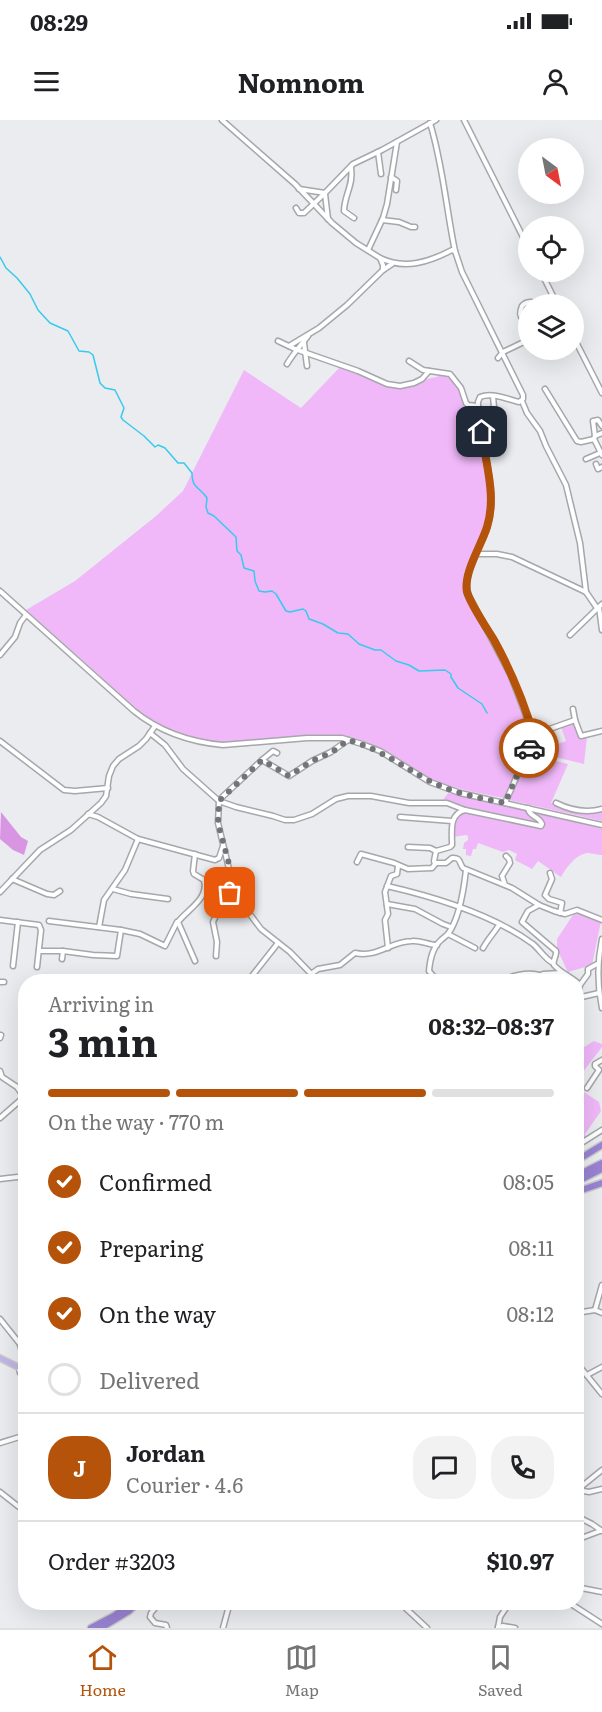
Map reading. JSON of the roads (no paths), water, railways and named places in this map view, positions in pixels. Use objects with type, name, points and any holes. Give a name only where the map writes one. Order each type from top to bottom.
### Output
[{"type":"highway","points":[[584,1156],[602,1145]]},
{"type":"highway","points":[[584,1172],[602,1163]]},
{"type":"highway","points":[[584,1178],[602,1169]]},
{"type":"highway","points":[[584,1189],[602,1183]]},
{"type":"highway","points":[[91,1628],[122,1610]]},
{"type":"highway","points":[[101,1628],[129,1610]]},
{"type":"main road","points":[[0,1358],[18,1366]]},
{"type":"street","points":[[222,120],[299,189],[328,220],[380,258],[392,264],[401,265],[430,261],[452,250],[455,251]]},
{"type":"street","points":[[296,208],[299,213],[304,213],[353,164],[436,120]]},
{"type":"street","points":[[464,120],[518,227]]},
{"type":"street","points":[[430,123],[442,166],[447,213],[455,251],[462,272],[521,390],[527,413],[540,431],[566,485],[580,543],[586,592]]},
{"type":"street","points":[[368,250],[387,204],[397,142]]},
{"type":"street","points":[[378,152],[381,174]]},
{"type":"street","points":[[351,168],[351,185],[344,211],[354,218]]},
{"type":"street","points":[[392,177],[397,181],[396,190]]},
{"type":"street","points":[[299,189],[325,193]]},
{"type":"street","points":[[325,193],[328,220]]},
{"type":"street","points":[[382,220],[396,221],[415,227]]},
{"type":"street","points":[[380,258],[383,265],[382,270]]},
{"type":"street","points":[[289,346],[309,335],[347,305],[382,270],[392,264]]},
{"type":"street","points":[[287,364],[309,335]]},
{"type":"street","points":[[278,341],[358,371],[378,381],[400,386],[422,379],[429,371]]},
{"type":"street","points":[[304,342],[306,366]]},
{"type":"street","points":[[498,358],[503,352],[518,345]]},
{"type":"street","points":[[584,358],[602,393]]},
{"type":"street","points":[[409,361],[423,370],[450,374],[461,388],[466,403],[478,406]]},
{"type":"street","points":[[545,389],[577,441],[595,438],[602,433]]},
{"type":"street","points":[[522,400],[519,402],[485,395],[480,397],[478,406],[491,499],[489,521],[469,574],[467,592],[510,674],[534,737]]},
{"type":"street","points":[[493,396],[498,452]]},
{"type":"street","points":[[494,414],[501,414]]},
{"type":"street","points":[[587,457],[601,454],[595,438],[593,421],[598,420],[602,426]]},
{"type":"street","points":[[596,464],[598,469],[602,467]]},
{"type":"street","points":[[476,554],[497,554],[512,558],[586,592],[599,606],[602,630]]},
{"type":"street","points":[[0,591],[134,711],[155,726],[178,737],[223,745],[307,738],[342,738],[380,751],[430,782],[460,793],[602,825]]},
{"type":"street","points":[[570,635],[599,606]]},
{"type":"street","points":[[0,655],[15,637],[26,615]]},
{"type":"street","points":[[573,709],[580,736],[602,731]]},
{"type":"street","points":[[505,803],[534,737],[541,732],[575,720]]},
{"type":"street","points":[[0,892],[40,850],[71,830],[101,802],[106,796],[113,766],[119,759],[139,746],[155,726]]},
{"type":"street","points":[[150,733],[165,745],[183,769],[219,801],[285,820],[294,820],[312,814],[336,799],[348,796],[371,796],[409,803],[447,803],[465,810],[541,826],[541,820],[530,814],[528,808]]},
{"type":"street","points":[[262,760],[289,776],[312,761],[332,752],[348,740]]},
{"type":"street","points":[[0,741],[64,790],[108,788]]},
{"type":"street","points":[[277,753],[273,751],[262,760],[219,801],[218,823],[233,879],[253,920],[311,974],[318,969],[340,965],[355,953],[367,954],[412,940],[437,945]]},
{"type":"street","points":[[556,803],[583,810],[602,809]]},
{"type":"street","points":[[408,847],[430,848],[436,851],[450,847],[452,845],[452,821],[458,813],[465,810]]},
{"type":"street","points":[[88,814],[138,839],[195,855],[218,860],[224,845]]},
{"type":"street","points":[[400,817],[452,821]]},
{"type":"street","points":[[99,927],[104,900],[125,870],[138,839]]},
{"type":"street","points":[[435,864],[436,851]]},
{"type":"street","points":[[357,862],[361,854],[394,863],[408,870],[432,868],[435,864],[446,863],[456,858],[461,861],[463,868],[506,886],[539,905],[567,914],[577,910],[602,920]]},
{"type":"street","points":[[50,921],[122,930],[140,934],[164,946],[178,922],[204,894],[204,880],[193,871],[195,855]]},
{"type":"street","points":[[506,856],[510,862],[502,876],[506,886]]},
{"type":"street","points":[[387,948],[385,920],[388,914],[387,886],[391,876],[397,874],[398,866]]},
{"type":"street","points":[[431,974],[429,964],[437,945],[448,934],[459,908],[466,869]]},
{"type":"street","points":[[550,873],[552,879],[545,895],[549,899],[562,903],[560,913]]},
{"type":"street","points":[[12,879],[48,894],[54,895],[60,891]]},
{"type":"street","points":[[216,956],[217,942],[213,922],[219,909],[229,897],[233,879]]},
{"type":"street","points":[[387,886],[449,903],[499,925],[532,944],[562,973]]},
{"type":"street","points":[[112,889],[168,899]]},
{"type":"street","points":[[387,904],[415,909],[451,927]]},
{"type":"street","points":[[539,905],[528,911],[522,922],[556,951],[557,955],[553,963]]},
{"type":"street","points":[[0,920],[36,924],[40,927],[37,967]]},
{"type":"street","points":[[13,966],[18,922]]},
{"type":"street","points":[[178,922],[195,961]]},
{"type":"street","points":[[483,948],[499,925]]},
{"type":"street","points":[[39,951],[117,956],[122,930]]},
{"type":"street","points":[[448,934],[475,948]]},
{"type":"street","points":[[602,939],[597,964],[602,1008]]},
{"type":"street","points":[[254,974],[278,943]]},
{"type":"street","points":[[62,959],[63,951]]},
{"type":"street","points":[[584,980],[588,969],[597,964]]},
{"type":"street","points":[[550,974],[562,973]]},
{"type":"street","points":[[584,996],[599,993]]},
{"type":"street","points":[[587,1088],[599,1070],[595,1064],[602,1060]]},
{"type":"street","points":[[0,1071],[1,1077],[18,1089]]},
{"type":"street","points":[[0,1118],[18,1102]]},
{"type":"street","points":[[584,1141],[602,1130]]},
{"type":"street","points":[[0,1179],[18,1177]]},
{"type":"street","points":[[595,1310],[602,1285]]},
{"type":"street","points":[[584,1312],[595,1310],[602,1313]]},
{"type":"street","points":[[0,1319],[18,1342]]},
{"type":"street","points":[[587,1375],[602,1366]]},
{"type":"street","points":[[584,1371],[602,1394]]},
{"type":"street","points":[[0,1443],[18,1437]]},
{"type":"street","points":[[584,1484],[602,1470]]},
{"type":"street","points":[[584,1491],[602,1489]]},
{"type":"street","points":[[0,1492],[18,1505]]},
{"type":"street","points":[[584,1520],[602,1530]]},
{"type":"street","points":[[584,1537],[602,1530]]},
{"type":"street","points":[[584,1589],[602,1592]]},
{"type":"street","points":[[153,1610],[150,1617],[155,1623],[165,1625],[167,1628]]},
{"type":"street","points":[[223,1628],[228,1610]]},
{"type":"street","points":[[409,1610],[425,1628]]},
{"type":"street","points":[[505,1610],[500,1617],[498,1628],[503,1626],[515,1628]]},
{"type":"street","points":[[580,1610],[602,1624]]},
{"type":"waterway","points":[[0,257],[6,268],[30,294],[38,310],[50,323],[68,331],[79,351],[93,355],[100,383],[105,388],[115,390],[124,408],[121,417],[123,420],[155,447],[158,445],[165,448],[178,463],[184,463],[192,473],[195,485],[207,498],[208,513],[236,537],[237,551],[241,555],[244,568],[254,571],[259,591],[272,591],[286,611],[303,609],[309,619],[338,633],[348,634],[359,644],[381,650],[396,661],[419,671],[445,670],[451,674],[458,688],[482,704],[487,713]]}]
